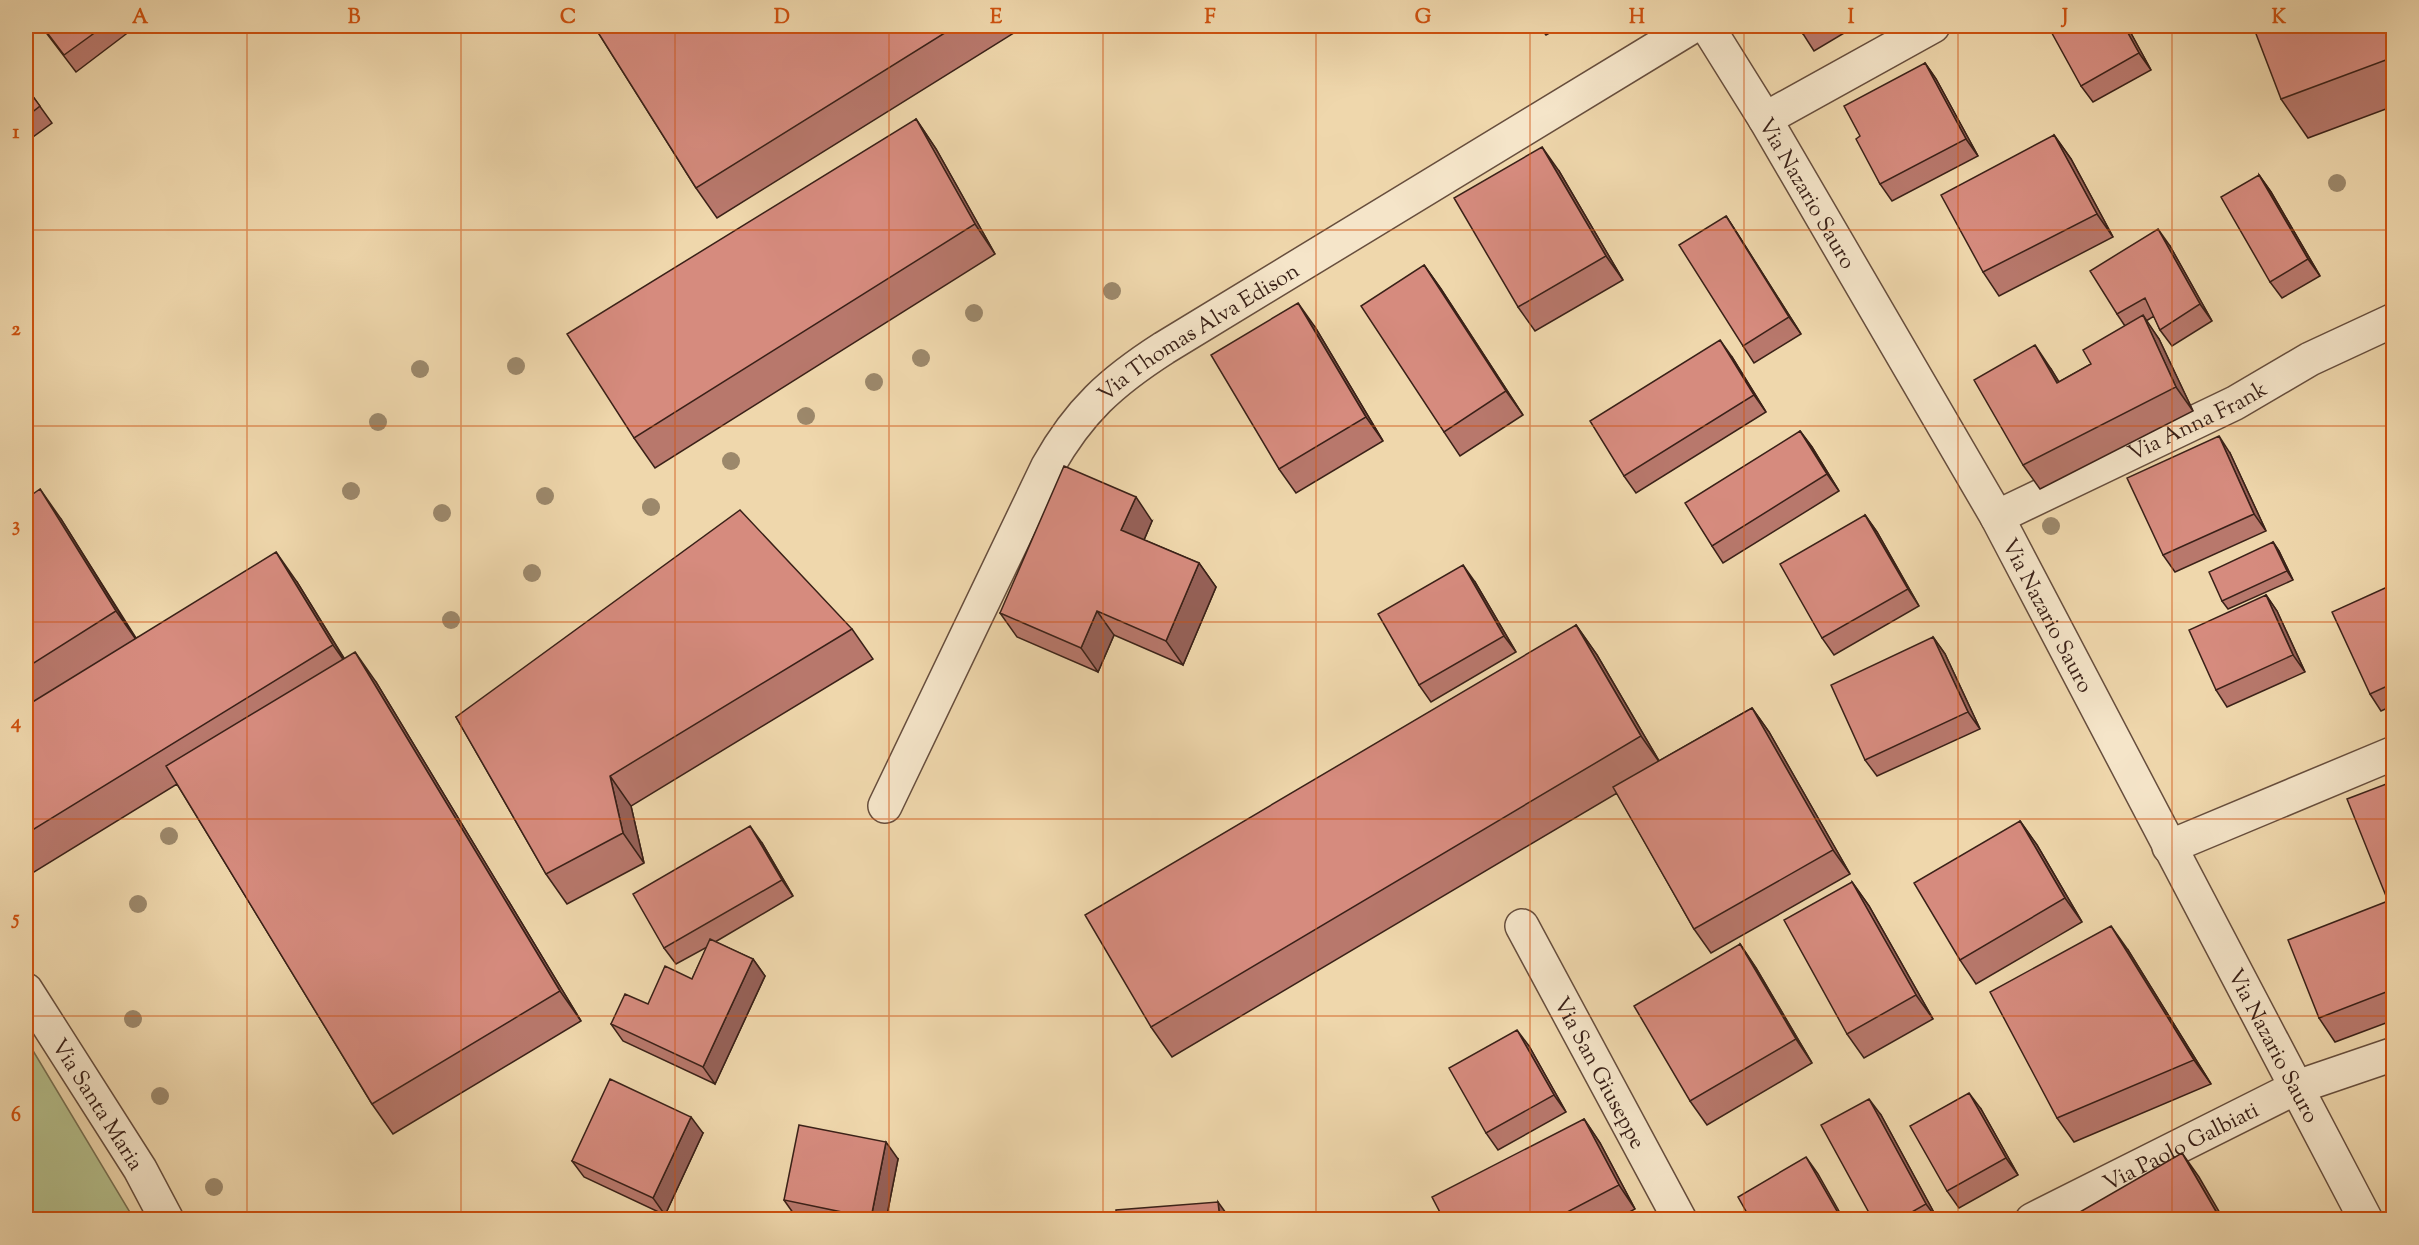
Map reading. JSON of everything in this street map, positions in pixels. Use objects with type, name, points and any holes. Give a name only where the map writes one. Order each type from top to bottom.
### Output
[{"type":"street","name":"Via Thomas Alva Edison","points":[[885,806],[1048,466],[1065,438],[1090,405],[1123,376],[1164,348],[1693,26]]},
{"type":"street","name":"Via Nazario Sauro","points":[[1707,26],[1765,119],[1997,517],[2366,1220]]},
{"type":"street","points":[[1765,119],[1933,26]]},
{"type":"street","name":"Via Anna Frank","points":[[1997,517],[2235,403],[2310,359],[2394,320]]},
{"type":"street","points":[[2169,847],[2394,753]]},
{"type":"street","name":"Via San Giuseppe","points":[[1522,926],[1680,1220]]},
{"type":"street","name":"Via Santa Maria","points":[[26,990],[140,1169],[168,1220]]},
{"type":"street","name":"Via Paolo Galbiati","points":[[2032,1220],[2297,1087],[2394,1054]]},
{"type":"green space","points":[[26,1039],[134,1219],[26,1219]]},
{"type":"building","points":[[42,26],[104,26],[64,55]]},
{"type":"building","points":[[594,26],[956,26],[696,188]]},
{"type":"building","points":[[1798,26],[1816,26],[1803,34]]},
{"type":"building","points":[[2048,26],[2124,26],[2139,53],[2081,86]]},
{"type":"building","points":[[2253,26],[2394,26],[2394,57],[2281,99]]},
{"type":"building","points":[[1925,63],[1966,139],[1880,184],[1856,139],[1860,136],[1844,106]]},
{"type":"building","points":[[26,87],[40,106],[26,117]]},
{"type":"building","points":[[916,119],[975,224],[634,438],[567,334]]},
{"type":"building","points":[[2054,135],[2097,214],[1983,272],[1941,195]]},
{"type":"building","points":[[1542,147],[1606,256],[1518,307],[1454,198]]},
{"type":"building","points":[[2259,175],[2308,259],[2270,282],[2221,197]]},
{"type":"building","points":[[1726,216],[1789,317],[1743,346],[1679,245]]},
{"type":"building","points":[[2158,229],[2200,304],[2160,330],[2145,298],[2117,314],[2090,271]]},
{"type":"building","points":[[1424,265],[1506,391],[1444,432],[1361,306]]},
{"type":"building","points":[[1298,303],[1366,417],[1279,469],[1211,355]]},
{"type":"building","points":[[2143,315],[2176,387],[2023,465],[1974,380],[2035,345],[2057,383],[2091,364],[2083,350]]},
{"type":"building","points":[[1720,340],[1754,395],[1624,476],[1590,421]]},
{"type":"building","points":[[1800,431],[1827,474],[1712,546],[1685,503]]},
{"type":"building","points":[[2219,436],[2254,514],[2163,555],[2127,478]]},
{"type":"building","points":[[1064,466],[1136,497],[1121,530],[1199,563],[1166,641],[1097,611],[1081,648],[1000,613]]},
{"type":"building","points":[[40,489],[116,611],[26,668],[26,499]]},
{"type":"building","points":[[740,510],[852,629],[610,776],[623,833],[546,874],[456,717]]},
{"type":"building","points":[[1865,515],[1908,589],[1822,638],[1780,564]]},
{"type":"building","points":[[2273,542],[2287,571],[2222,601],[2209,572]]},
{"type":"building","points":[[276,552],[333,645],[26,834],[26,706]]},
{"type":"building","points":[[1463,565],[1504,636],[1419,685],[1378,614]]},
{"type":"building","points":[[2394,584],[2394,683],[2370,694],[2332,612]]},
{"type":"building","points":[[2266,595],[2293,655],[2216,690],[2189,630]]},
{"type":"building","points":[[1576,625],[1641,736],[1151,1027],[1085,915]]},
{"type":"building","points":[[1933,637],[1968,712],[1865,760],[1831,685]]},
{"type":"building","points":[[355,652],[560,991],[372,1104],[166,766]]},
{"type":"building","points":[[1752,708],[1833,850],[1694,929],[1613,787]]},
{"type":"building","points":[[2394,781],[2394,989],[2319,1018],[2288,940],[2388,901],[2347,799]]},
{"type":"building","points":[[2020,821],[2065,898],[1960,960],[1914,883]]},
{"type":"building","points":[[750,826],[782,880],[664,948],[633,894]]},
{"type":"building","points":[[1852,882],[1916,995],[1847,1034],[1784,920]]},
{"type":"building","points":[[2111,926],[2194,1060],[2057,1118],[1990,992]]},
{"type":"building","points":[[710,939],[753,959],[703,1067],[611,1024],[625,994],[648,1004],[665,966],[692,979]]},
{"type":"building","points":[[1740,944],[1796,1039],[1690,1101],[1634,1006]]},
{"type":"building","points":[[1517,1030],[1554,1095],[1486,1133],[1449,1068]]},
{"type":"building","points":[[610,1079],[691,1117],[653,1198],[572,1161]]},
{"type":"building","points":[[1969,1093],[2006,1158],[1947,1191],[1910,1126]]},
{"type":"building","points":[[1869,1099],[1926,1204],[1898,1220],[1873,1220],[1821,1125]]},
{"type":"building","points":[[1584,1119],[1619,1185],[1552,1220],[1444,1220],[1432,1197]]},
{"type":"building","points":[[799,1125],[886,1142],[871,1218],[784,1200]]},
{"type":"building","points":[[2182,1153],[2221,1220],[2066,1220]]},
{"type":"building","points":[[1806,1157],[1842,1220],[1751,1220],[1738,1197]]},
{"type":"building","points":[[1218,1202],[1220,1220],[1116,1220],[1116,1210]]}]
